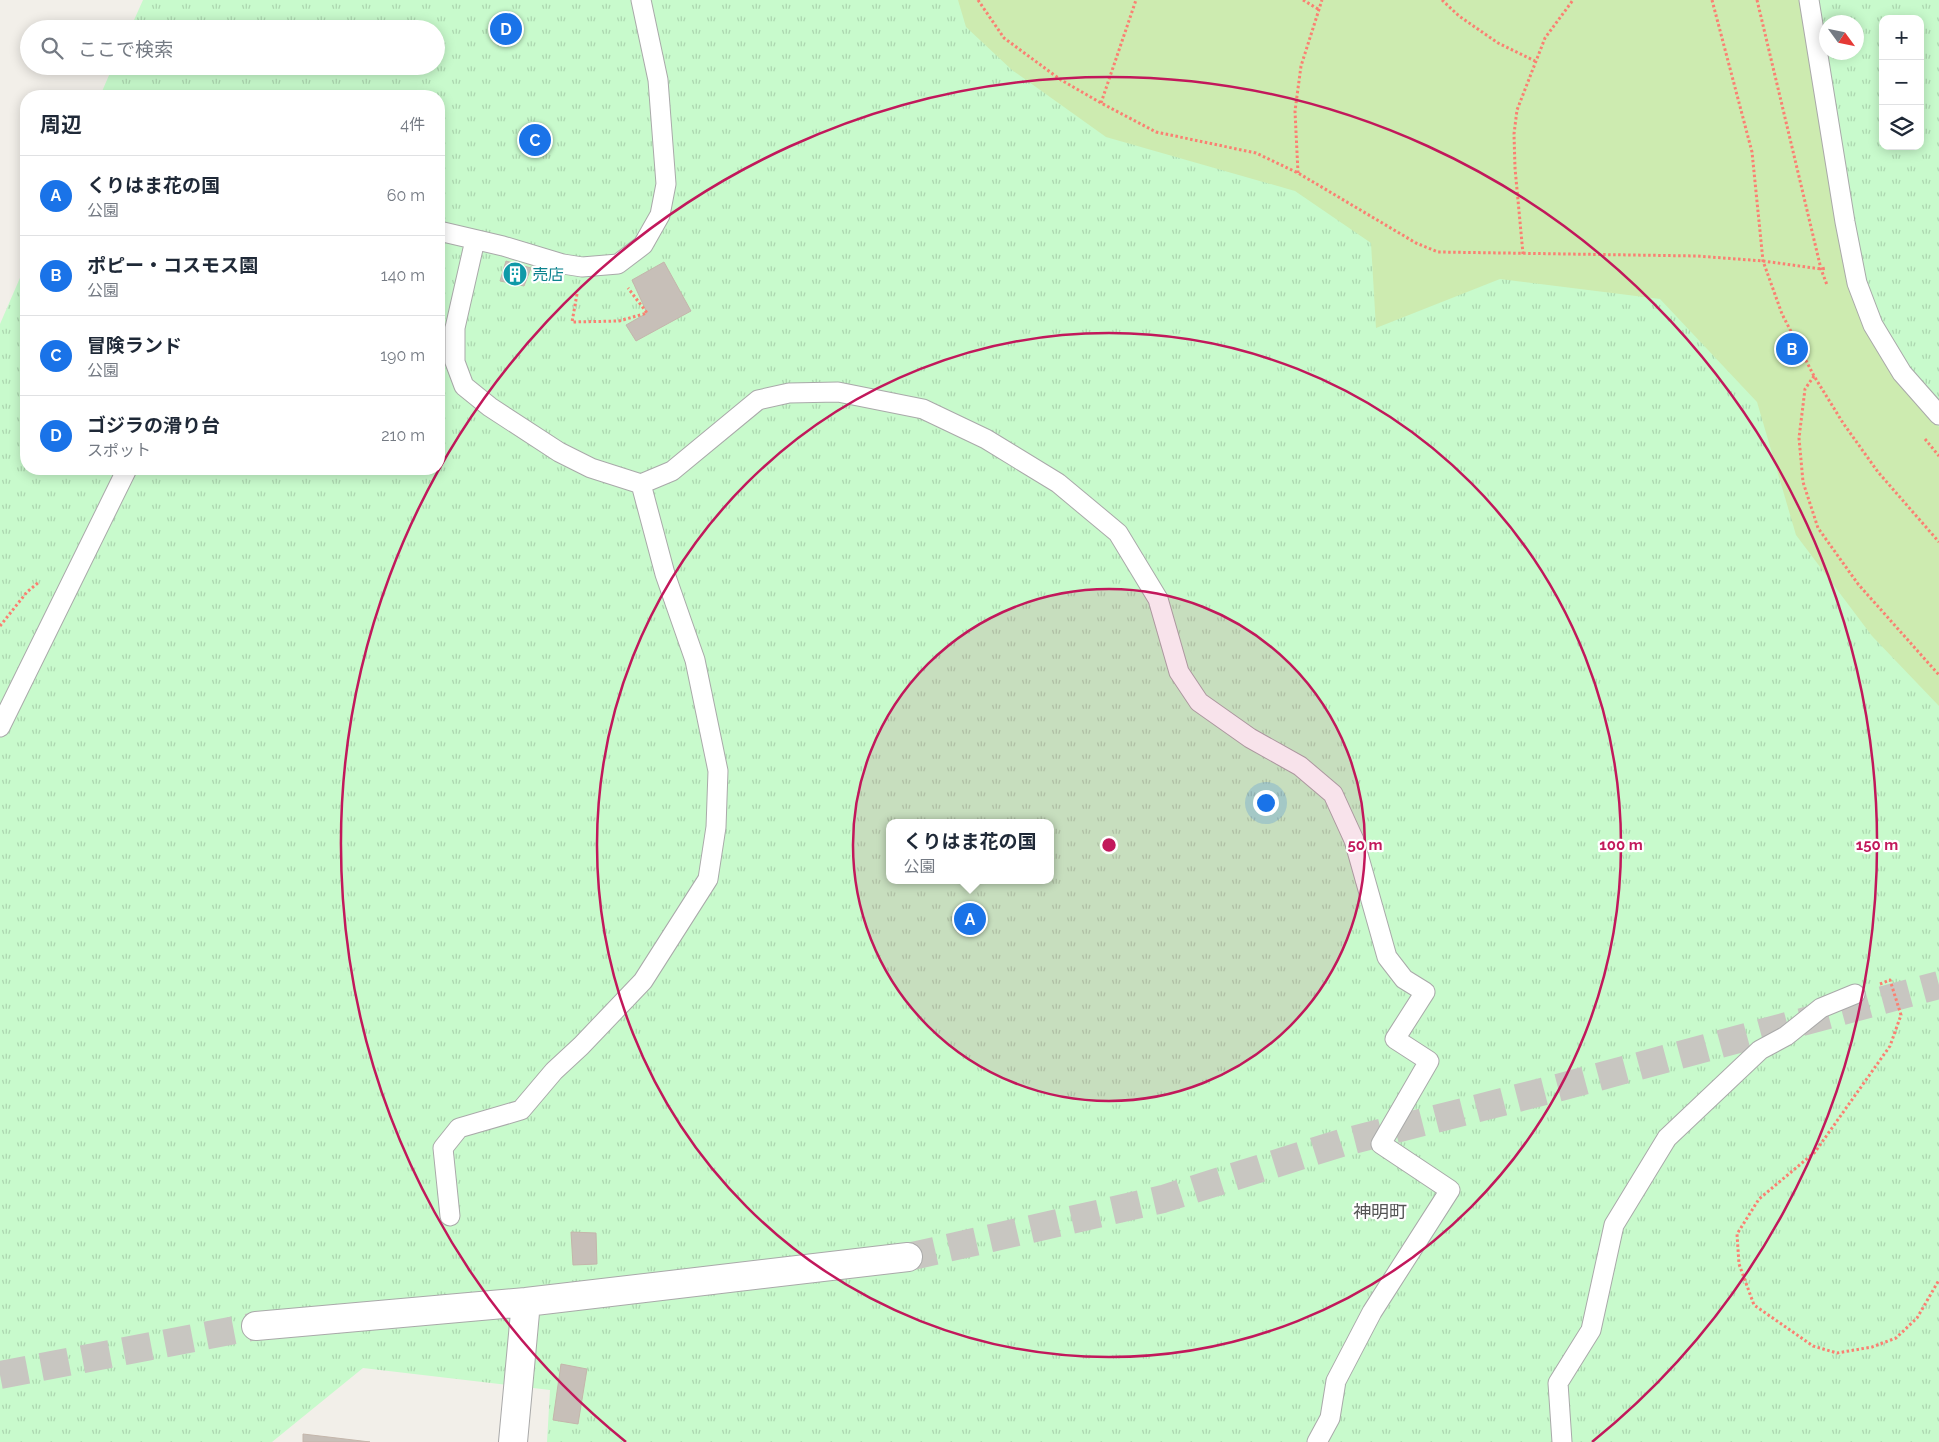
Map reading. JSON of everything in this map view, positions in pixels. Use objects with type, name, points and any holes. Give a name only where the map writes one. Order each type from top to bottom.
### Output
[{"type":"street","points":[[256,1326],[526,1302],[908,1257]]},
{"type":"street","points":[[513,1442],[526,1302]]},
{"type":"lane","points":[[445,233],[503,246],[563,264],[582,267],[618,264],[643,245],[660,215],[666,184],[658,80],[641,0]]},
{"type":"lane","points":[[1810,0],[1845,222],[1857,283],[1873,325],[1902,373],[1939,416]]},
{"type":"lane","points":[[475,240],[460,298],[455,328],[455,362],[464,386],[490,406],[559,452],[591,468],[641,484],[672,471],[758,400],[789,393],[838,392],[923,409],[986,438],[1058,484],[1118,533],[1158,599],[1180,672],[1199,702],[1250,738],[1300,766],[1332,794],[1354,840],[1387,957],[1404,979],[1425,992],[1395,1039],[1429,1062],[1381,1144],[1450,1190],[1372,1312],[1336,1381],[1330,1418],[1316,1442]]},
{"type":"lane","points":[[0,727],[123,475]]},
{"type":"lane","points":[[450,1216],[443,1148],[459,1128],[521,1110],[554,1071],[581,1046],[643,981],[708,880],[716,827],[718,771],[695,660],[665,574],[641,484]]},
{"type":"lane","points":[[1562,1442],[1558,1383],[1591,1330],[1614,1225],[1667,1138],[1760,1050],[1786,1036],[1821,1008],[1855,994]]},
{"type":"path","points":[[978,0],[1004,38],[1061,80],[1101,103],[1156,132],[1256,153],[1298,173],[1416,243],[1438,252],[1696,256],[1763,261],[1821,269]]},
{"type":"path","points":[[1101,103],[1136,0]]},
{"type":"path","points":[[1303,0],[1318,9]]},
{"type":"path","points":[[1298,173],[1295,110],[1301,66],[1322,0]]},
{"type":"path","points":[[1442,0],[1460,16],[1498,43],[1535,60]]},
{"type":"path","points":[[1523,254],[1515,168],[1514,134],[1518,110],[1535,60],[1545,38],[1573,0]]},
{"type":"path","points":[[1712,0],[1752,152],[1763,261],[1782,314],[1814,376],[1843,423],[1878,472],[1939,542]]},
{"type":"path","points":[[582,267],[572,322],[619,321],[647,313],[629,290]]},
{"type":"path","points":[[1814,376],[1805,389],[1799,438],[1803,482],[1818,528],[1858,584],[1939,675]]},
{"type":"path","points":[[1855,994],[1890,980],[1901,1015],[1890,1046],[1815,1152],[1758,1199],[1737,1234],[1739,1264],[1754,1304],[1813,1346],[1837,1352],[1872,1347],[1896,1338],[1917,1318],[1939,1280]]},
{"type":"green space","points":[[143,0],[1939,0],[1939,1442],[547,1442],[550,1390],[363,1368],[272,1442],[0,1442],[0,324],[20,278],[20,475],[445,475],[445,90],[103,90],[109,75],[445,75],[445,20],[134,20]]},
{"type":"green space","points":[[958,0],[1800,0],[1820,129],[1856,308],[1889,370],[1939,427],[1939,706],[1872,636],[1796,535],[1757,402],[1660,299],[1500,279],[1376,328],[1371,243],[1295,191],[1106,137],[1012,70],[966,27]]},
{"type":"building","name":"売店","points":[[506,261],[531,268],[524,286],[500,281]]},
{"type":"building","points":[[664,262],[691,311],[636,341],[626,325],[647,313],[632,280]]},
{"type":"building","points":[[571,1232],[596,1233],[597,1264],[573,1265]]},
{"type":"building","points":[[561,1364],[587,1369],[578,1424],[553,1420]]},
{"type":"building","points":[[303,1434],[370,1442],[303,1442]]},
{"type":"tunnel","points":[[908,1257],[1163,1199],[1341,1143],[1561,1087],[1939,985]]},
{"type":"tunnel","points":[[0,1375],[256,1326]]},
{"type":"place","name":"ゴジラの滑り台","points":[[506,29]]},
{"type":"place","name":"冒険ランド","points":[[535,140]]},
{"type":"place","name":"売店","points":[[515,274]]},
{"type":"place","name":"ポピー・コスモス園","points":[[1792,349]]},
{"type":"place","name":"くりはま花の国","points":[[970,919]]},
{"type":"district","name":"神明町","points":[[1380,1211]]}]
